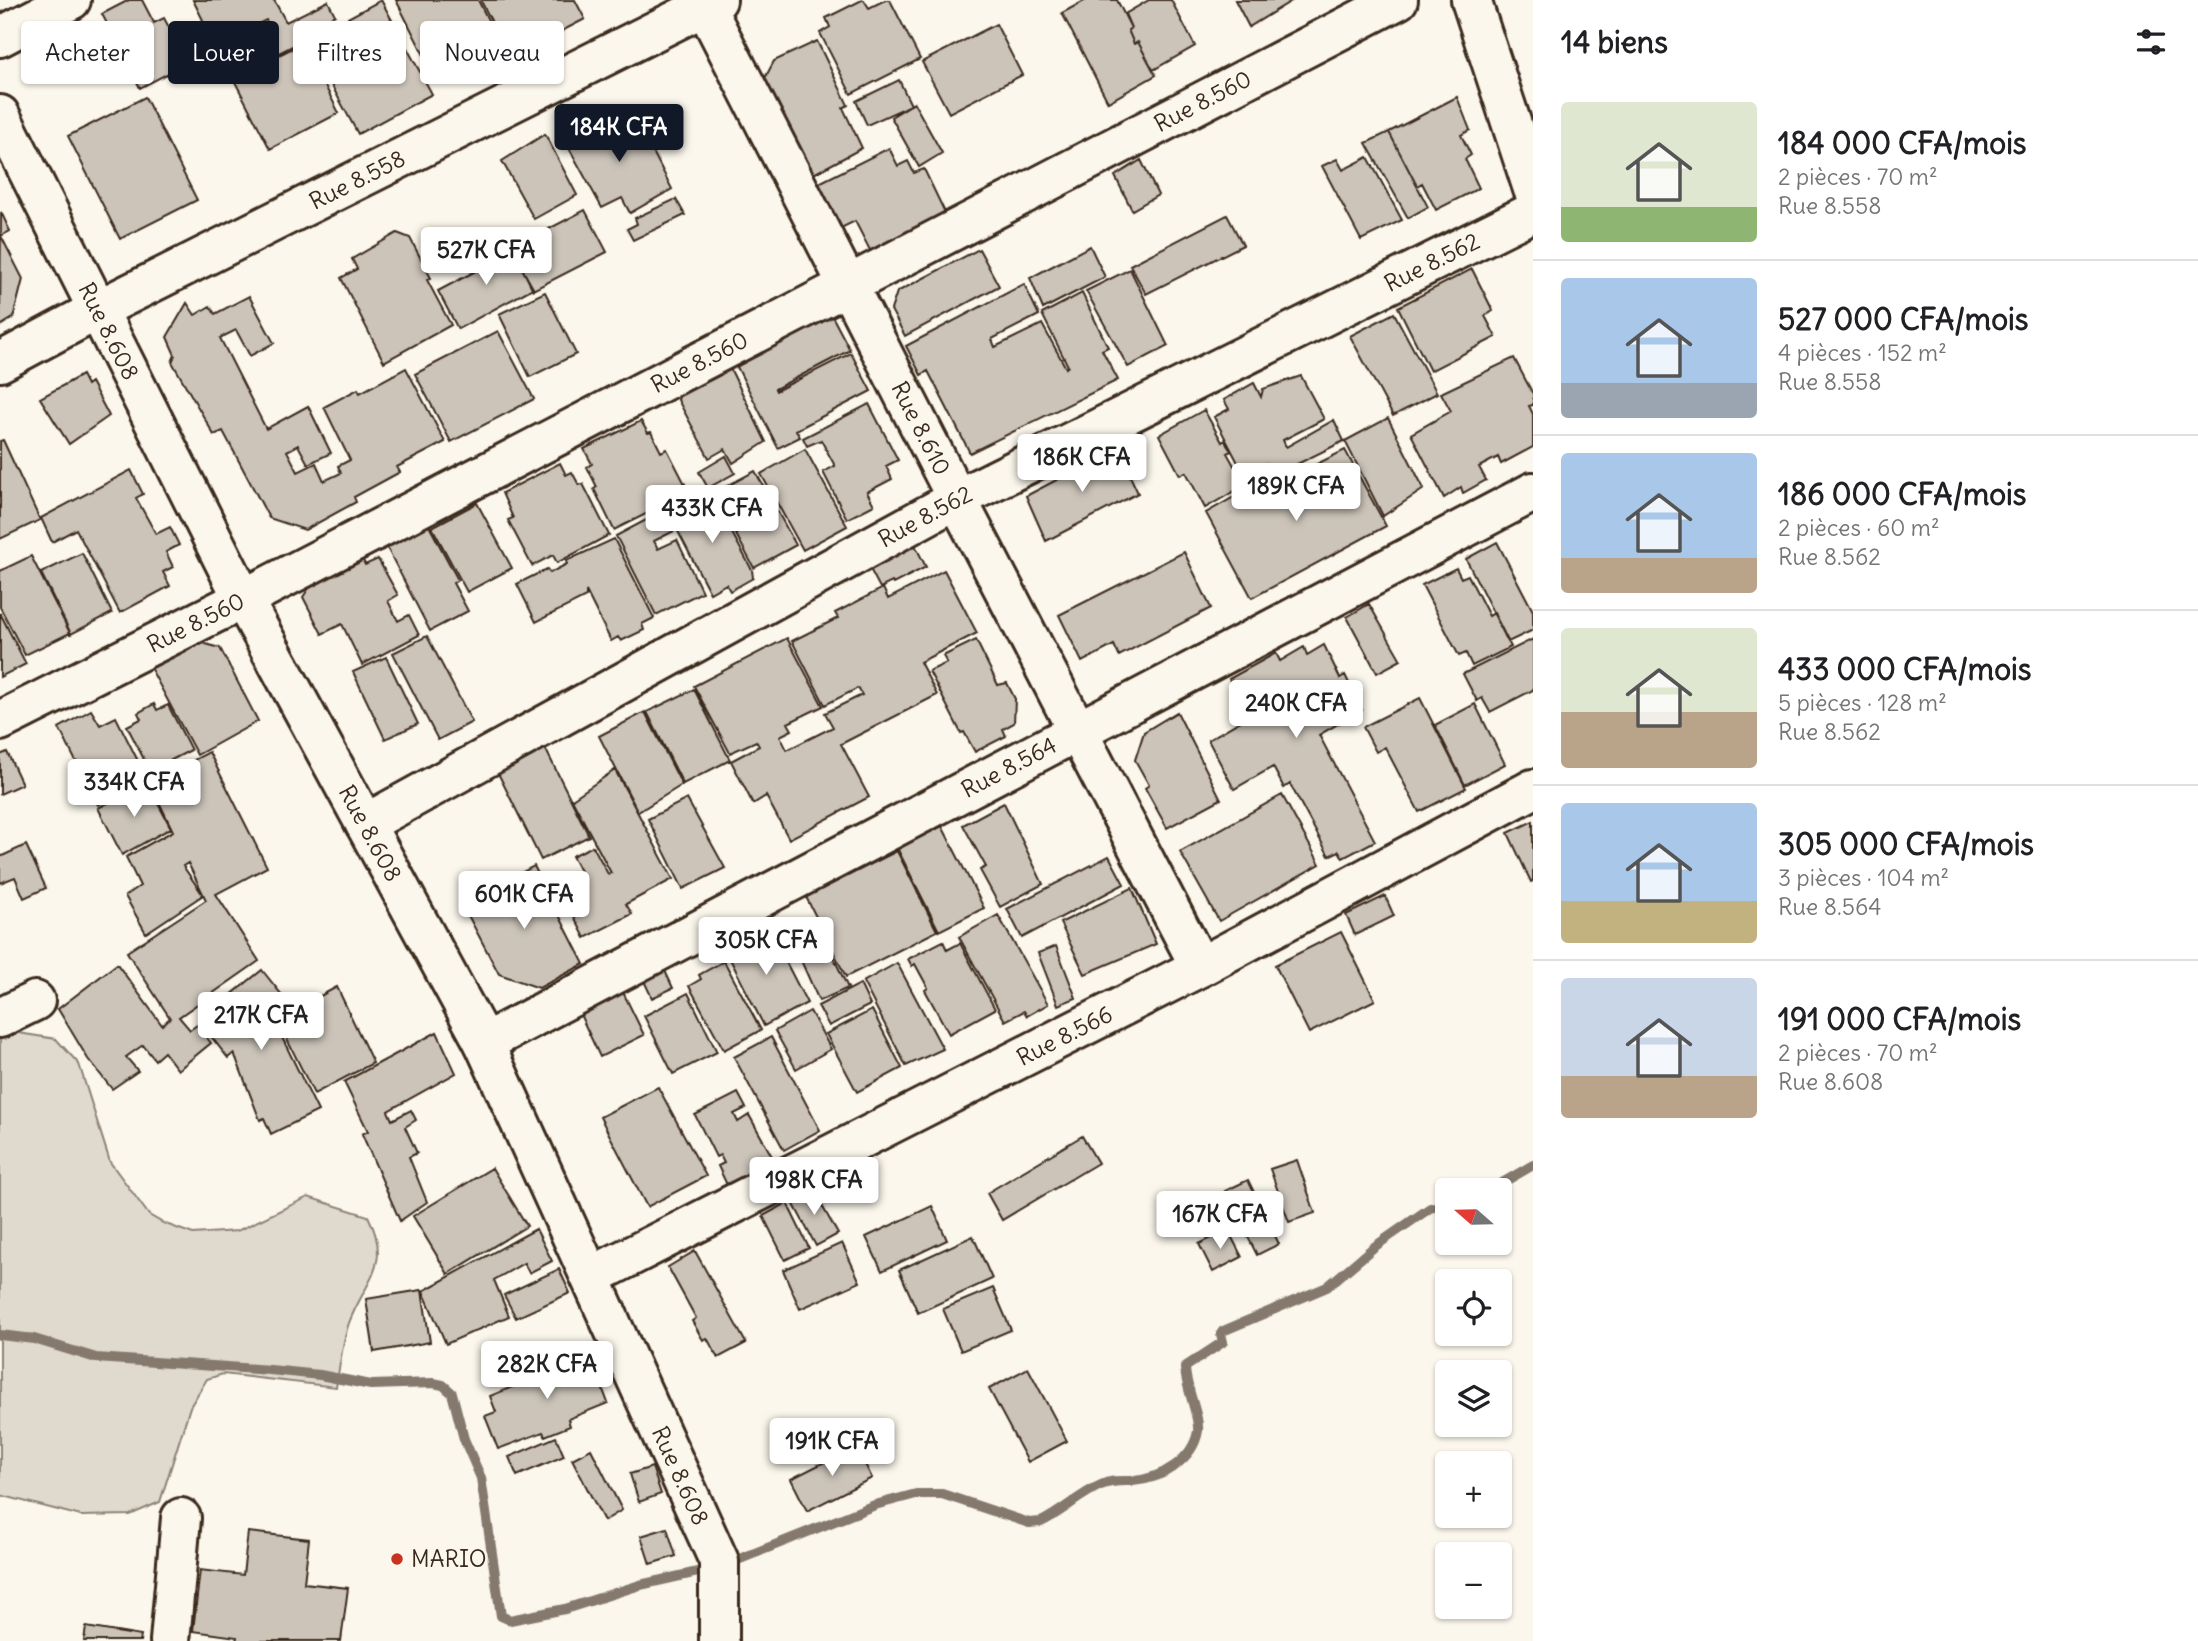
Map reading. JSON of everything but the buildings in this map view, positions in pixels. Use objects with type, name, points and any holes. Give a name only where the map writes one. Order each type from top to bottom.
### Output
[{"type":"street","points":[[0,37],[71,0]]},
{"type":"street","name":"Rue 8.560","points":[[0,721],[243,599],[1398,0]]},
{"type":"street","points":[[1471,0],[1531,178]]},
{"type":"street","name":"Rue 8.610","points":[[708,2],[846,286],[1200,967]]},
{"type":"street","name":"Rue 8.558","points":[[0,362],[99,309],[708,2]]},
{"type":"street","name":"Rue 8.608","points":[[0,115],[243,599],[484,1043],[592,1276],[720,1569],[719,1641]]},
{"type":"street","name":"Rue 8.562","points":[[365,824],[957,499],[1533,212]]},
{"type":"street","name":"Rue 8.564","points":[[484,1043],[1533,492]]},
{"type":"street","name":"Rue 8.566","points":[[592,1276],[1200,967],[1533,789]]},
{"type":"street","points":[[0,1018],[35,1001]]},
{"type":"street","points":[[170,1641],[181,1518]]},
{"type":"shaded area","points":[[12,1032],[56,1039],[79,1064],[110,1162],[149,1215],[163,1223],[193,1234],[237,1231],[308,1197],[368,1216],[375,1233],[378,1248],[374,1272],[349,1323],[336,1387],[223,1374],[207,1379],[190,1407],[160,1502],[130,1515],[81,1516],[0,1495],[0,1038]]},
{"type":"waterway","points":[[1511,1178],[1533,1165]]},
{"type":"waterway","points":[[0,1335],[34,1339],[96,1358],[270,1370],[320,1375],[371,1385],[443,1385],[452,1393],[464,1439],[481,1478],[501,1616],[510,1620],[565,1609],[640,1585],[720,1567],[875,1505],[916,1494],[942,1494],[1029,1523],[1041,1522],[1105,1483],[1144,1479],[1165,1472],[1190,1451],[1198,1431],[1185,1367],[1223,1342],[1223,1331],[1327,1287],[1374,1247],[1435,1207]]},
{"type":"place","name":"MARIO","points":[[397,1559]]}]
